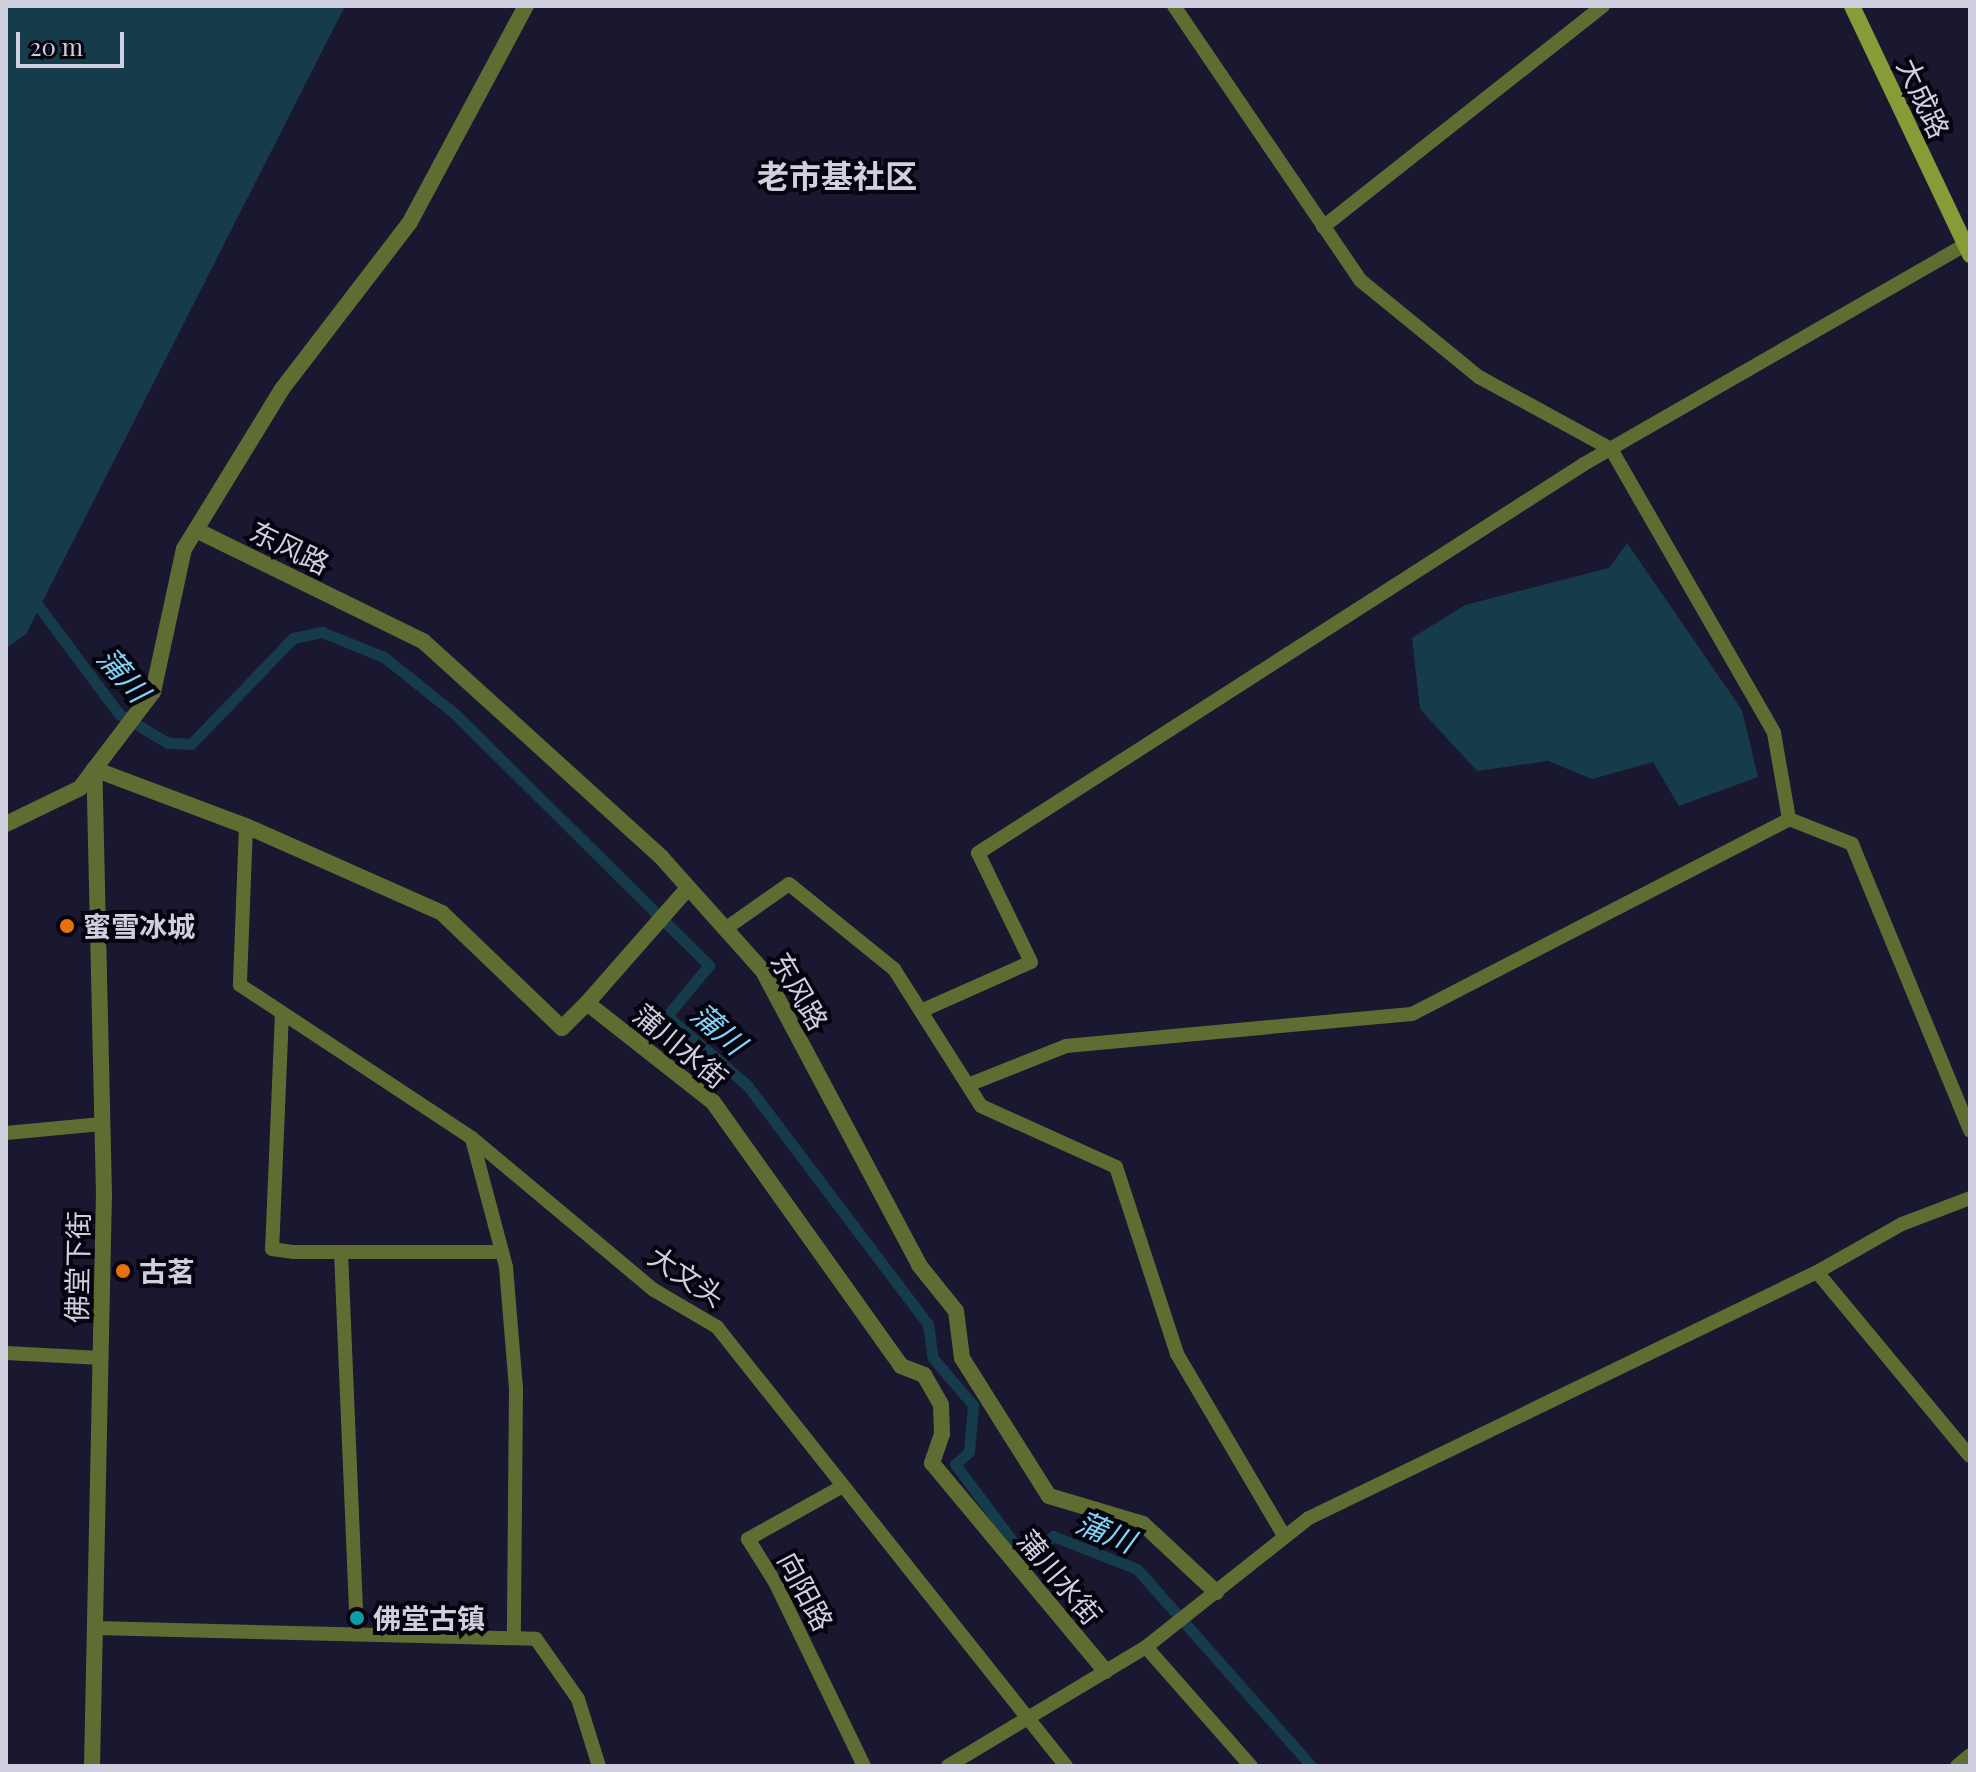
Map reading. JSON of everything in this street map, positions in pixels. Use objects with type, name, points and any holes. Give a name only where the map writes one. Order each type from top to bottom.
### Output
[{"type":"street","points":[[6,824],[80,788],[153,692],[167,639],[184,549],[282,389],[410,222],[526,6]]},
{"type":"street","name":"大成路","points":[[1852,6],[1968,250]]},
{"type":"street","name":"东风路","points":[[196,530],[423,641],[662,858],[683,894],[725,929],[763,971],[919,1265],[956,1311],[962,1358],[1049,1496],[1143,1524],[1216,1592]]},
{"type":"street","points":[[94,769],[246,826],[442,913],[562,1028],[683,894]]},
{"type":"street","name":"佛堂下街","points":[[92,1766],[101,1358],[102,1124],[94,769]]},
{"type":"street","name":"蒲川水街","points":[[587,1003],[713,1102],[901,1366],[924,1375],[941,1405],[942,1434],[932,1463],[1105,1671]]},
{"type":"lane","points":[[1174,6],[1360,280],[1479,377],[1611,449],[1774,733],[1789,819]]},
{"type":"lane","points":[[1323,227],[1603,6]]},
{"type":"lane","points":[[921,1011],[1031,962],[978,853],[1611,449],[1968,250]]},
{"type":"lane","points":[[968,1085],[1066,1046],[1412,1014],[1789,819],[1852,844],[1970,1131]]},
{"type":"lane","name":"大文头","points":[[246,826],[240,985],[472,1138],[654,1290],[717,1327],[1066,1766]]},
{"type":"lane","points":[[725,929],[789,884],[894,969],[981,1106],[1116,1167],[1177,1354],[1285,1537]]},
{"type":"lane","points":[[282,1013],[272,1249],[502,1252]]},
{"type":"lane","points":[[6,1133],[102,1124]]},
{"type":"lane","points":[[472,1138],[502,1252],[516,1389],[514,1638]]},
{"type":"lane","points":[[948,1766],[1146,1647],[1309,1518],[1817,1272],[1902,1224],[1970,1198]]},
{"type":"lane","points":[[341,1252],[357,1634]]},
{"type":"lane","points":[[1817,1272],[1970,1456]]},
{"type":"lane","points":[[6,1353],[101,1358]]},
{"type":"lane","name":"向阳路","points":[[843,1486],[748,1539],[775,1582],[864,1766]]},
{"type":"lane","points":[[95,1628],[536,1639],[578,1699],[599,1766]]},
{"type":"lane","points":[[1146,1647],[1251,1766]]},
{"type":"lane","points":[[1957,1766],[1970,1755]]},
{"type":"water","points":[[6,6],[345,6],[26,634],[6,648]]},
{"type":"water","points":[[1627,543],[1742,710],[1758,777],[1679,806],[1653,762],[1592,779],[1548,761],[1477,771],[1420,709],[1412,638],[1465,605],[1609,568]]},
{"type":"waterway","name":"蒲川","points":[[31,596],[119,714],[168,743],[191,744],[293,638],[322,632],[384,657],[454,713],[709,965],[667,1016],[747,1085],[928,1324],[933,1358],[973,1405],[969,1452],[955,1464],[1025,1558],[1053,1536],[1137,1569],[1311,1766]]},
{"type":"place","name":"蜜雪冰城","points":[[67,926]]},
{"type":"place","name":"古茗","points":[[123,1271]]},
{"type":"place","name":"佛堂古镇","points":[[357,1618]]},
{"type":"district","name":"老市基社区","points":[[837,175]]}]
